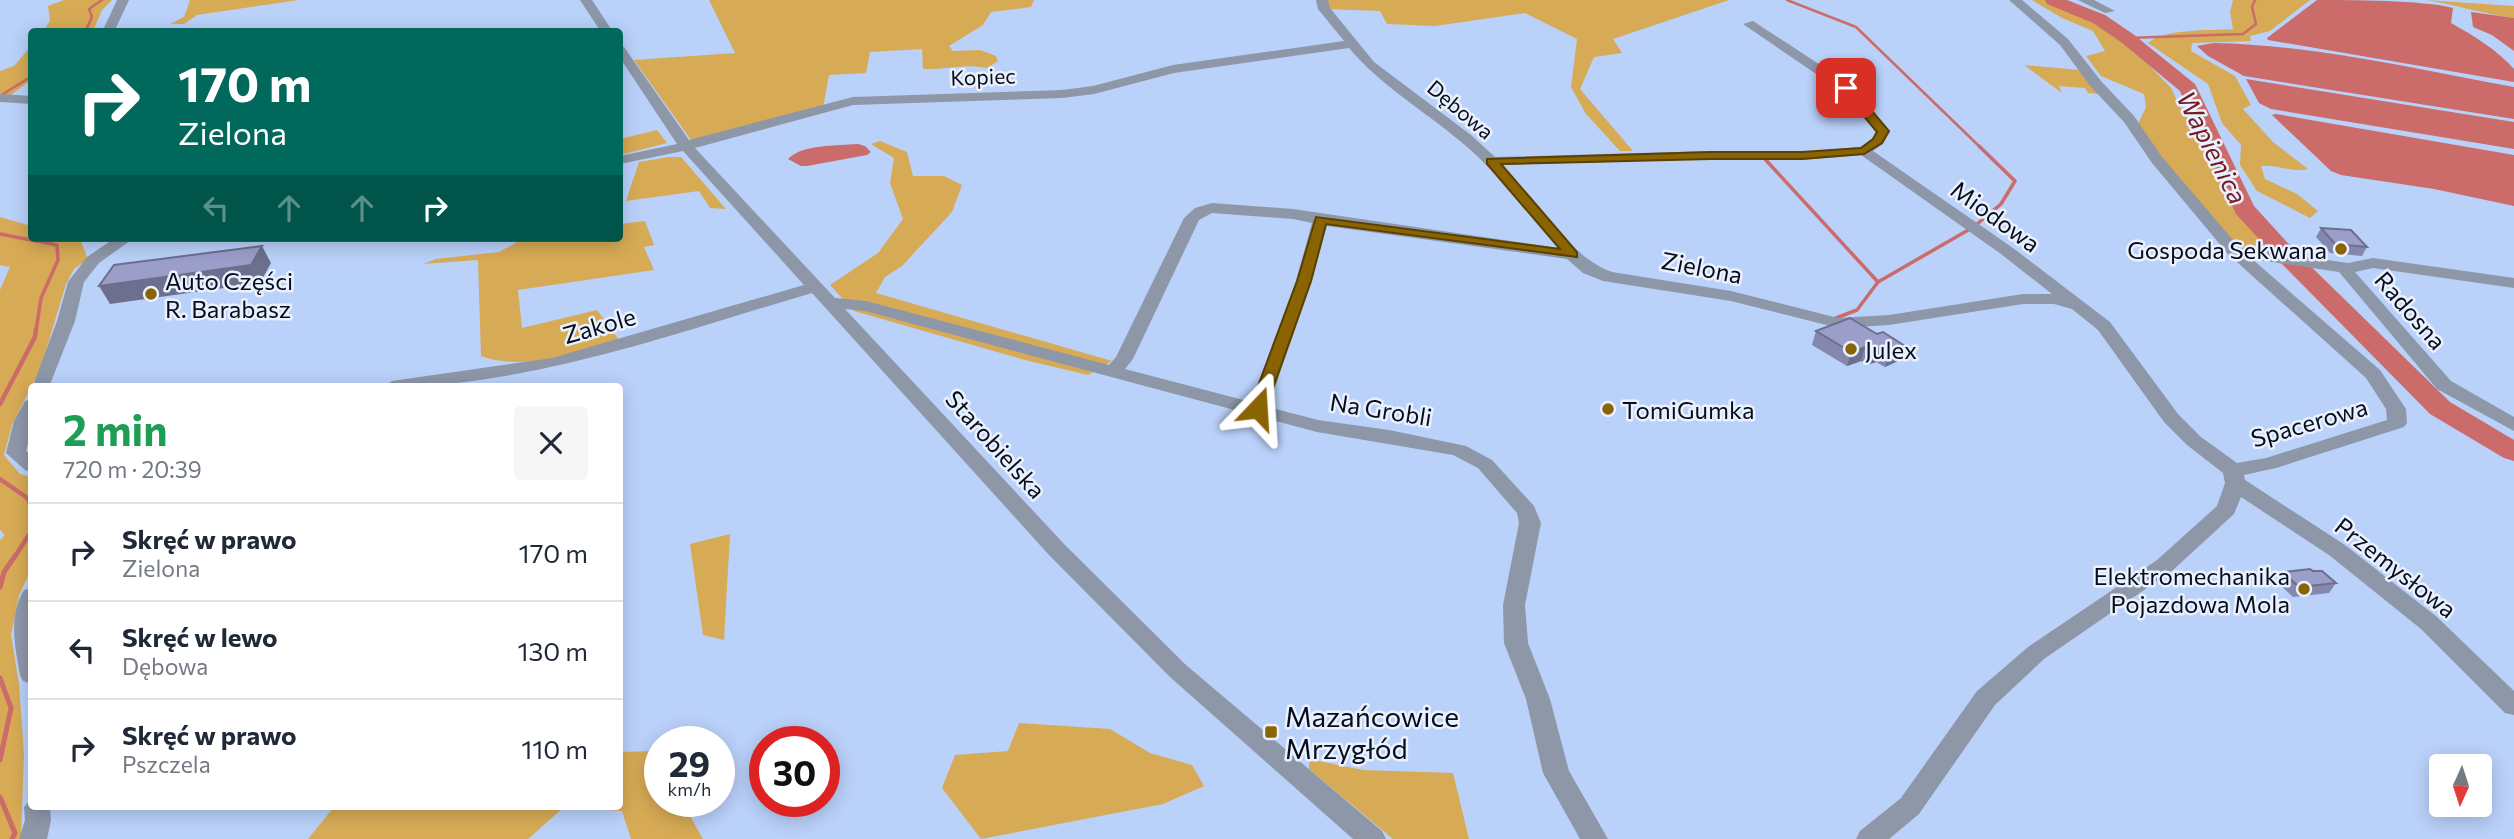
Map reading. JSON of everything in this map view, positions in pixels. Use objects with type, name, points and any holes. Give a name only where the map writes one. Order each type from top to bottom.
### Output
[{"type":"street","points":[[110,28],[124,0]]},
{"type":"street","points":[[586,0],[604,28]]},
{"type":"street","name":"Dębowa","points":[[1322,0],[1324,9],[1370,65],[1438,115],[1491,161],[1572,255]]},
{"type":"street","name":"Spacerowa","points":[[2015,0],[2064,42],[2096,84],[2129,120],[2157,160],[2234,251],[2372,374],[2396,409],[2397,423],[2234,477]]},
{"type":"street","points":[[2084,0],[2109,10]]},
{"type":"street","points":[[1491,161],[1711,155],[1802,156],[1864,151],[1878,141],[1883,131],[1853,95],[1823,71],[1749,24]]},
{"type":"street","name":"Kopiec","points":[[623,159],[686,146],[794,115],[853,102],[884,98],[1062,94],[1094,90],[1186,66],[1351,44]]},
{"type":"street","name":"Starobielska","points":[[623,54],[686,146],[1057,550],[1139,634],[1372,839]]},
{"type":"street","name":"Miodowa","points":[[1864,151],[2007,251],[2104,326],[2171,418],[2234,477]]},
{"type":"street","name":"Zielona","points":[[1112,373],[1124,359],[1192,218],[1200,211],[1212,208],[1293,214],[1572,255],[1588,270],[1609,277],[1731,296],[1838,323],[1889,320],[2023,299],[2055,299],[2079,306]]},
{"type":"street","points":[[1258,408],[1304,281],[1321,220]]},
{"type":"street","points":[[42,383],[66,321],[76,282],[93,260],[120,242]]},
{"type":"street","points":[[2234,251],[2348,268]]},
{"type":"street","name":"Radosna","points":[[2514,284],[2373,263],[2348,268],[2347,273],[2444,385],[2514,425]]},
{"type":"street","name":"Na Grobli","points":[[821,294],[1112,373],[1258,408],[1317,426],[1389,436],[1459,450],[1485,464],[1527,511],[1530,523],[1514,606],[1517,643],[1538,699],[1556,772],[1594,839]]},
{"type":"street","name":"Zakole","points":[[420,383],[554,363],[821,294]]},
{"type":"street","points":[[28,413],[16,453],[28,463]]},
{"type":"street","points":[[1870,839],[1910,806],[1986,698],[2036,653],[2165,565],[2227,509],[2234,477]]},
{"type":"street","name":"Przemysłowa","points":[[2234,477],[2337,550],[2419,615],[2514,706]]},
{"type":"street","points":[[28,612],[24,628],[28,652]]},
{"type":"street","points":[[33,839],[38,820],[37,810]]},
{"type":"shaded area","points":[[64,0],[112,0],[102,10],[94,28],[45,28],[50,21],[48,6]]},
{"type":"shaded area","points":[[190,0],[299,0],[197,15],[184,24],[170,24],[184,17]]},
{"type":"shaded area","points":[[709,0],[1034,0],[1031,7],[991,12],[983,25],[949,46],[953,51],[980,50],[996,56],[998,61],[987,68],[970,66],[923,69],[922,49],[870,52],[866,73],[829,75],[823,108],[691,140],[634,60],[735,53]]},
{"type":"shaded area","points":[[1322,0],[1729,0],[1613,39],[1622,53],[1594,57],[1580,89],[1633,151],[1620,151],[1586,114],[1571,87],[1577,39],[1525,13],[1435,26],[1387,24],[1380,11],[1324,9]]},
{"type":"shaded area","points":[[2032,0],[2047,0],[2082,14],[2111,31],[2171,88],[2180,107],[2204,140],[2232,202],[2270,253],[2247,250],[2227,240],[2186,192],[2138,124],[2146,107],[2144,94],[2101,76],[2086,56],[2105,51],[2093,31],[2062,18]]},
{"type":"shaded area","points":[[2233,0],[2310,0],[2270,31],[2250,36],[2251,41],[2192,43],[2191,51],[2235,76],[2251,105],[2243,109],[2273,142],[2308,169],[2261,166],[2265,179],[2297,194],[2318,211],[2310,218],[2257,191],[2240,165],[2241,145],[2222,123],[2208,84],[2148,43],[2176,33],[2233,29],[2230,12]]},
{"type":"shaded area","points":[[2317,0],[2406,2],[2453,8],[2451,23],[2500,55],[2514,69],[2514,82],[2268,40],[2267,38]]},
{"type":"shaded area","points":[[2426,0],[2514,6],[2514,18],[2492,14]]},
{"type":"shaded area","points":[[2471,12],[2514,18],[2514,51],[2492,35],[2473,27]]},
{"type":"shaded area","points":[[2214,43],[2327,53],[2514,87],[2514,119],[2244,76],[2208,56],[2197,46]]},
{"type":"shaded area","points":[[28,50],[28,82],[8,97],[0,96],[0,71],[14,66]]},
{"type":"shaded area","points":[[2024,65],[2080,70],[2101,94],[2088,93],[2085,88],[2059,86],[2062,93]]},
{"type":"shaded area","points":[[2246,79],[2514,122],[2514,149],[2271,109],[2259,103]]},
{"type":"shaded area","points":[[2272,115],[2514,155],[2514,206],[2434,189],[2341,175],[2331,171]]},
{"type":"shaded area","points":[[657,130],[667,143],[623,154],[623,138]]},
{"type":"shaded area","points":[[880,141],[907,152],[913,176],[944,176],[962,185],[952,212],[902,266],[885,277],[876,293],[1112,361],[1088,375],[1025,360],[854,311],[830,285],[878,253],[903,219],[890,183],[894,158],[871,144]]},
{"type":"shaded area","points":[[858,144],[871,152],[807,166],[788,159],[811,148]]},
{"type":"shaded area","points":[[681,157],[726,209],[710,208],[699,191],[626,201],[639,162]]},
{"type":"shaded area","points":[[0,217],[28,225],[28,242],[81,242],[88,259],[74,269],[66,284],[41,367],[33,383],[28,383],[28,393],[12,425],[4,455],[20,474],[28,476],[28,576],[19,595],[11,635],[19,684],[24,754],[21,839],[0,839],[0,540],[5,535],[0,530],[0,290],[10,267],[0,265]]},
{"type":"shaded area","points":[[645,221],[654,245],[644,247],[654,270],[518,290],[522,328],[597,310],[619,340],[568,355],[515,362],[481,356],[478,260],[423,264],[436,259],[499,252],[518,242],[623,242],[623,224]]},
{"type":"shaded area","points":[[730,534],[724,640],[703,635],[690,544]]},
{"type":"shaded area","points":[[1019,723],[1110,729],[1150,753],[1192,765],[1204,786],[1163,804],[981,839],[942,788],[955,755],[1008,751]]},
{"type":"shaded area","points":[[644,751],[644,817],[691,817],[703,839],[631,839],[622,811],[608,810],[623,810],[623,752]]},
{"type":"shaded area","points":[[1309,759],[1363,770],[1453,773],[1469,839],[1393,839],[1309,769]]},
{"type":"shaded area","points":[[332,810],[561,810],[528,839],[308,839]]},
{"type":"building","points":[[2321,228],[2351,230],[2367,247],[2335,244]]},
{"type":"building","points":[[262,246],[251,265],[99,286],[114,265]]},
{"type":"building","points":[[1850,318],[1877,334],[1883,332],[1905,346],[1890,352],[1881,347],[1872,351],[1865,347],[1851,352],[1816,331]]},
{"type":"building","points":[[2310,569],[2322,571],[2336,583],[2299,587],[2283,572]]},
{"type":"waterway","points":[[87,28],[92,17],[89,9],[102,0]]},
{"type":"waterway","points":[[1787,0],[1856,27],[1981,148]]},
{"type":"waterway","name":"Wapienica","points":[[2053,0],[2099,19],[2127,38],[2188,88],[2244,209],[2289,258],[2440,408],[2514,452]]},
{"type":"waterway","points":[[2127,38],[2243,34],[2256,24],[2252,7],[2255,0]]},
{"type":"waterway","points":[[0,96],[28,78]]},
{"type":"waterway","points":[[1976,225],[2001,204],[2015,181],[1979,146]]},
{"type":"waterway","points":[[1764,158],[1878,282]]},
{"type":"waterway","points":[[1878,282],[1970,229]]},
{"type":"waterway","points":[[0,234],[28,239]]},
{"type":"waterway","points":[[36,331],[41,298],[58,260],[57,245],[41,242]]},
{"type":"waterway","points":[[1836,318],[1857,310],[1878,282]]},
{"type":"waterway","points":[[0,404],[35,337],[36,329]]},
{"type":"waterway","points":[[0,479],[28,500]]},
{"type":"waterway","points":[[14,558],[28,536]]},
{"type":"waterway","points":[[0,587],[4,572],[15,556]]},
{"type":"waterway","points":[[0,678],[11,708],[0,760]]},
{"type":"waterway","points":[[0,797],[15,833],[12,839]]},
{"type":"place","name":"Gospoda Sekwana","points":[[2341,249]]},
{"type":"place","name":"Auto Części R. Barabasz","points":[[151,294]]},
{"type":"place","name":"Julex","points":[[1851,349]]},
{"type":"place","name":"TomiGumka","points":[[1608,409]]},
{"type":"place","name":"Elektromechanika Pojazdowa Mola","points":[[2304,589]]},
{"type":"place","name":"Mazańcowice Mrzygłód","points":[[1271,732]]},
{"type":"route","points":[[1258,408],[1304,281],[1321,220],[1572,255],[1491,161],[1711,155],[1802,156],[1864,151],[1878,141],[1883,131],[1846,88]]}]
